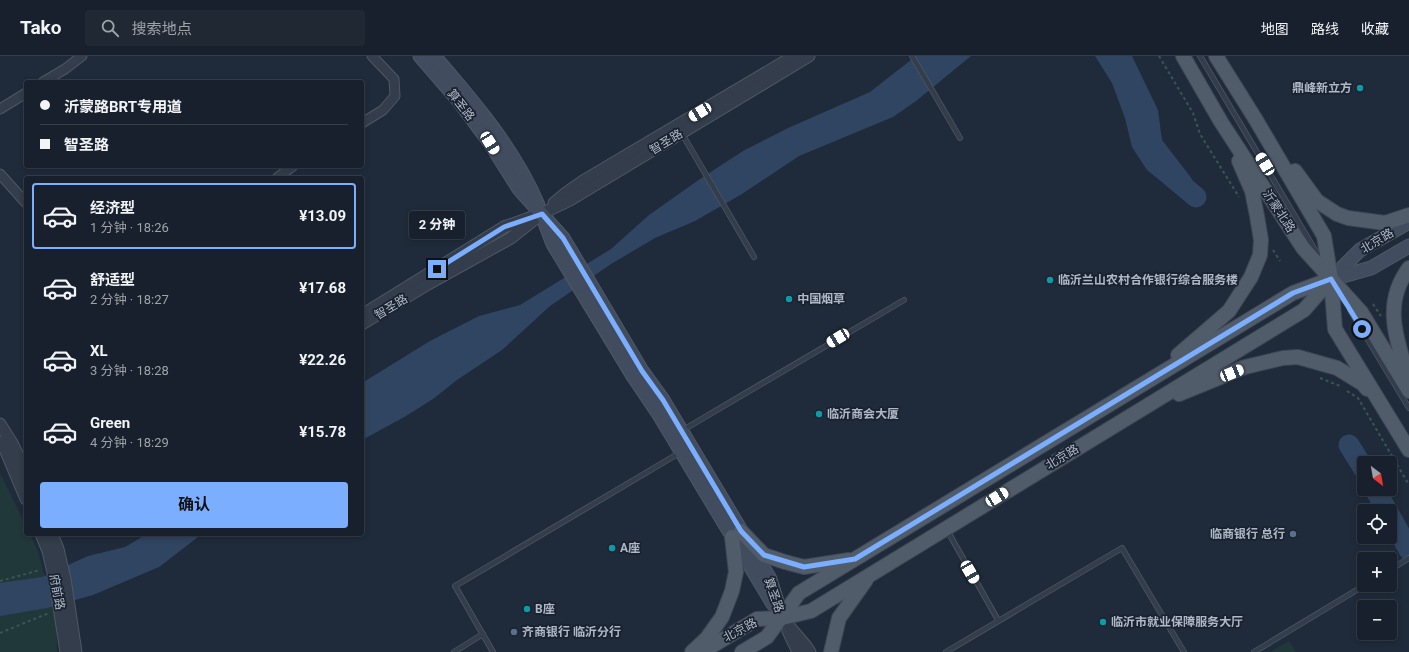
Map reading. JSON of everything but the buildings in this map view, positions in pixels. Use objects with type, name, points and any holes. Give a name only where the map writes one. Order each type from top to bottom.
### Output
[{"type":"main road","name":"算圣路","points":[[420,56],[459,101],[490,143],[519,189],[542,214]]},
{"type":"main road","name":"算圣路","points":[[434,56],[467,94],[499,137],[529,183],[553,244],[570,261],[590,294],[663,400],[681,430],[782,618]]},
{"type":"main road","name":"沂蒙北路","points":[[1183,56],[1221,122],[1303,248],[1361,312],[1409,391]]},
{"type":"main road","name":"沂蒙北路","points":[[1216,56],[1256,120],[1324,236],[1331,279],[1335,329],[1409,450]]},
{"type":"main road","points":[[1256,120],[1317,202],[1326,208],[1348,218],[1385,223],[1409,215]]},
{"type":"main road","points":[[1145,383],[1229,311],[1251,277],[1260,255],[1261,240],[1258,216],[1252,191],[1221,122]]},
{"type":"main road","name":"北京路","points":[[702,652],[757,619],[782,618],[810,611],[1304,310],[1331,279],[1360,250],[1409,222]]},
{"type":"main road","name":"北京路","points":[[742,652],[767,637],[800,593],[855,559],[1293,293],[1331,279],[1371,268],[1409,246]]},
{"type":"main road","points":[[1409,268],[1401,279],[1393,312],[1394,326],[1409,382]]},
{"type":"main road","name":"算圣路","points":[[590,294],[633,376],[658,413],[681,452],[737,534]]},
{"type":"main road","points":[[1139,410],[1245,367],[1284,358],[1298,358],[1337,368],[1363,384],[1379,402]]},
{"type":"main road","points":[[737,534],[764,555],[804,567],[855,559]]},
{"type":"main road","points":[[692,652],[707,638],[722,617],[732,591],[736,572],[737,534]]},
{"type":"main road","points":[[831,652],[839,618],[869,575]]},
{"type":"street","points":[[46,80],[82,56]]},
{"type":"street","points":[[364,122],[383,110],[395,96],[394,79],[372,56]]},
{"type":"street","name":"智圣路","points":[[364,323],[428,284],[511,238],[583,181],[794,56]]},
{"type":"street","name":"智圣路","points":[[364,313],[504,227],[542,214],[570,200],[809,56]]},
{"type":"street","points":[[0,108],[24,94]]},
{"type":"street","points":[[280,176],[290,168]]},
{"type":"street","points":[[0,174],[24,201]]},
{"type":"street","points":[[0,424],[24,466]]},
{"type":"street","points":[[0,442],[24,494]]},
{"type":"street","name":"府前路","points":[[44,536],[54,542],[65,579],[71,650]]},
{"type":"street","points":[[782,618],[798,652]]},
{"type":"street","points":[[782,618],[810,652]]},
{"type":"lane","points":[[912,56],[960,138]]},
{"type":"lane","points":[[1200,56],[1331,279],[1355,316],[1409,408]]},
{"type":"lane","points":[[681,132],[690,145],[754,257]]},
{"type":"lane","points":[[681,430],[904,300]]},
{"type":"lane","points":[[493,652],[455,586],[681,452]]},
{"type":"lane","points":[[946,528],[998,620]]},
{"type":"lane","points":[[946,652],[1122,548],[1184,652]]},
{"type":"lane","points":[[1397,566],[1409,558]]},
{"type":"lane","points":[[1254,652],[1357,590]]},
{"type":"lane","points":[[454,652],[483,634]]},
{"type":"path","points":[[1159,56],[1193,113],[1200,134],[1240,198]]},
{"type":"path","points":[[1272,248],[1280,261]]},
{"type":"path","points":[[1314,375],[1343,388],[1358,398],[1409,485]]},
{"type":"path","points":[[0,581],[40,570]]},
{"type":"path","points":[[0,633],[49,613]]},
{"type":"green space","points":[[0,473],[24,522],[24,536],[31,536],[38,551],[56,621],[57,652],[0,652]]},
{"type":"green space","points":[[1289,641],[1296,652],[1270,652]]},
{"type":"water","points":[[916,56],[971,56],[916,101],[893,117],[799,156],[742,194],[695,221],[655,238],[611,264],[550,306],[502,350],[457,380],[433,399],[364,439],[364,382],[430,341],[479,316],[520,305],[611,249],[649,215],[743,151],[788,128],[870,92]]},
{"type":"water","points":[[1095,56],[1132,56],[1158,110],[1162,140],[1192,179],[1194,194],[1181,194],[1174,192],[1147,170],[1132,147],[1125,118],[1112,83]]},
{"type":"water","points":[[144,536],[199,536],[159,567],[93,595],[47,608],[0,616],[0,583],[42,577],[88,556],[125,547]]},
{"type":"waterway","points":[[1171,176],[1196,197]]},
{"type":"waterway","points":[[1349,445],[1357,458]]},
{"type":"waterway","points":[[1379,496],[1383,504]]},
{"type":"waterway","points":[[1397,529],[1409,550]]},
{"type":"place","name":"鼎峰新立方","points":[[1360,88]]},
{"type":"place","name":"临沂兰山农村合作银行综合服务楼","points":[[1050,280]]},
{"type":"place","name":"中国烟草","points":[[789,299]]},
{"type":"place","name":"临沂商会大厦","points":[[819,414]]},
{"type":"place","name":"临商银行 总行","points":[[1293,534]]},
{"type":"place","name":"A座","points":[[612,548]]},
{"type":"place","name":"B座","points":[[527,609]]},
{"type":"place","name":"临沂市就业保障服务大厅","points":[[1103,622]]},
{"type":"place","name":"齐商银行 临沂分行","points":[[514,632]]},
{"type":"route","points":[[437,269],[504,227],[542,214],[563,238],[642,371],[663,400],[741,531],[764,555],[804,567],[855,559],[1293,293],[1331,279],[1362,329]]}]
